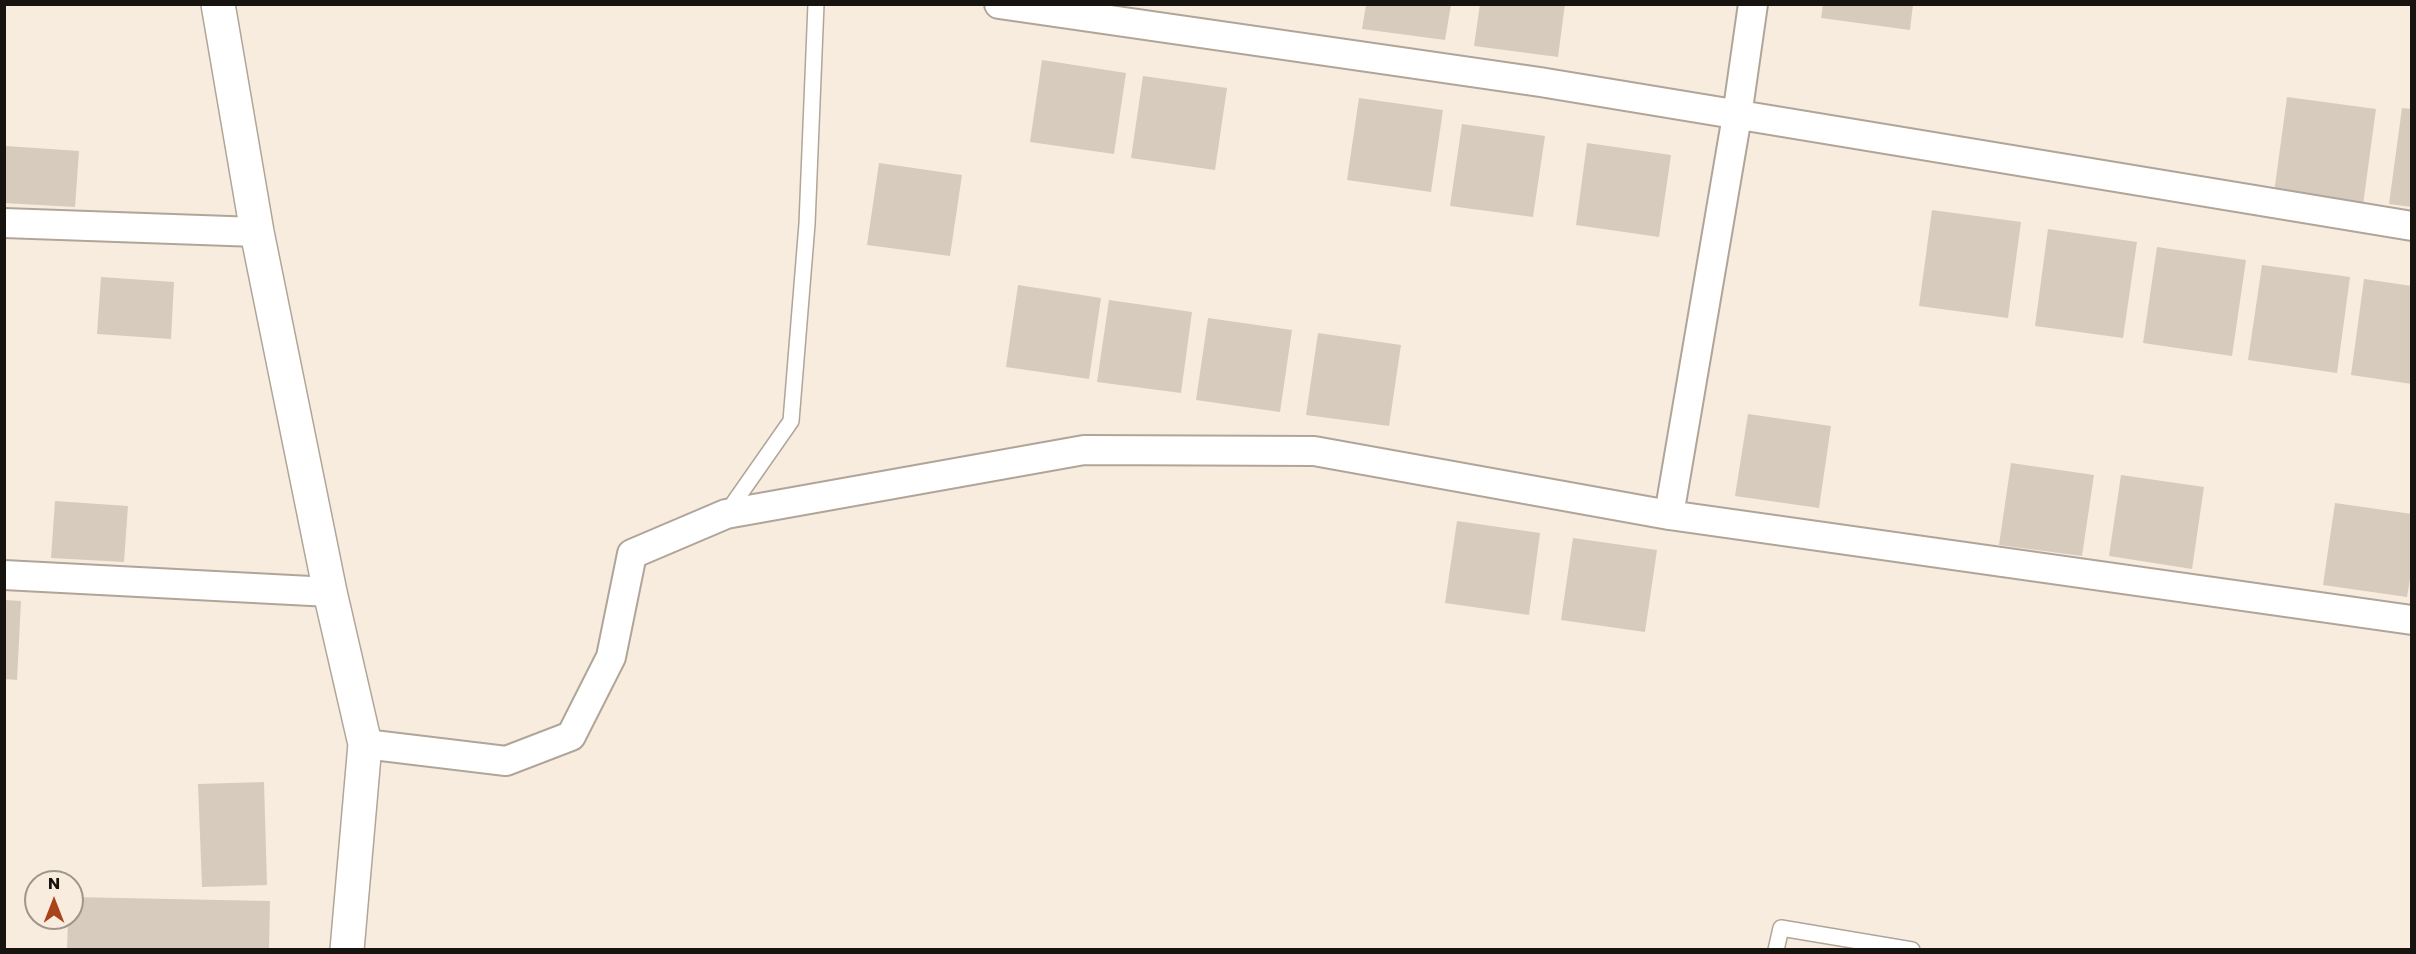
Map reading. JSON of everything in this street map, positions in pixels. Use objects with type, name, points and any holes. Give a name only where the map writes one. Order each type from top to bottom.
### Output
[{"type":"main road","points":[[218,4],[257,232],[330,592],[365,744],[347,950]]},
{"type":"street","points":[[999,4],[1540,82],[2412,226]]},
{"type":"street","points":[[1669,515],[1737,116],[1753,4]]},
{"type":"street","points":[[4,223],[257,232]]},
{"type":"street","points":[[365,744],[506,761],[572,736],[611,657],[632,554],[726,514],[1084,450],[1314,451],[1669,515],[2412,620]]},
{"type":"street","points":[[4,575],[330,592]]},
{"type":"lane","points":[[726,514],[791,421],[807,224],[816,4]]},
{"type":"lane","points":[[1776,950],[1781,928],[1912,950]]},
{"type":"building","points":[[1480,4],[1565,4],[1558,57],[1474,46]]},
{"type":"building","points":[[1823,4],[1913,4],[1910,30],[1821,18]]},
{"type":"building","points":[[1366,5],[1451,5],[1445,40],[1362,29]]},
{"type":"building","points":[[1042,60],[1126,73],[1114,154],[1030,142]]},
{"type":"building","points":[[1143,76],[1227,88],[1215,170],[1131,158]]},
{"type":"building","points":[[2287,97],[2376,109],[2363,205],[2274,193]]},
{"type":"building","points":[[1359,98],[1443,110],[1431,192],[1347,180]]},
{"type":"building","points":[[2402,108],[2412,109],[2412,207],[2389,204]]},
{"type":"building","points":[[1462,124],[1545,136],[1533,217],[1450,206]]},
{"type":"building","points":[[1587,143],[1671,155],[1659,237],[1576,225]]},
{"type":"building","points":[[6,146],[79,151],[75,207],[4,203]]},
{"type":"building","points":[[879,163],[962,175],[950,256],[867,245]]},
{"type":"building","points":[[1932,210],[2021,222],[2008,318],[1919,306]]},
{"type":"building","points":[[2048,229],[2137,242],[2123,338],[2035,326]]},
{"type":"building","points":[[2157,247],[2246,260],[2232,356],[2143,343]]},
{"type":"building","points":[[2262,265],[2350,277],[2337,373],[2248,360]]},
{"type":"building","points":[[101,277],[174,282],[171,339],[97,334]]},
{"type":"building","points":[[2364,279],[2412,286],[2412,384],[2351,375]]},
{"type":"building","points":[[1018,285],[1101,298],[1089,379],[1006,367]]},
{"type":"building","points":[[1109,300],[1192,312],[1181,393],[1097,382]]},
{"type":"building","points":[[1208,318],[1292,330],[1280,412],[1196,400]]},
{"type":"building","points":[[1318,333],[1401,345],[1389,426],[1306,415]]},
{"type":"building","points":[[1748,414],[1831,426],[1819,508],[1735,496]]},
{"type":"building","points":[[2011,463],[2094,475],[2082,556],[1999,545]]},
{"type":"building","points":[[2121,475],[2204,487],[2192,569],[2109,556]]},
{"type":"building","points":[[55,501],[128,506],[124,562],[51,558]]},
{"type":"building","points":[[2335,503],[2412,514],[2412,567],[2407,597],[2323,585]]},
{"type":"building","points":[[1457,521],[1540,533],[1529,615],[1445,603]]},
{"type":"building","points":[[1573,538],[1657,550],[1645,632],[1561,620]]},
{"type":"building","points":[[4,600],[21,601],[17,680],[4,679]]},
{"type":"building","points":[[264,782],[267,885],[202,887],[198,784]]},
{"type":"building","points":[[84,897],[270,901],[269,950],[67,950],[68,930],[84,930]]}]
